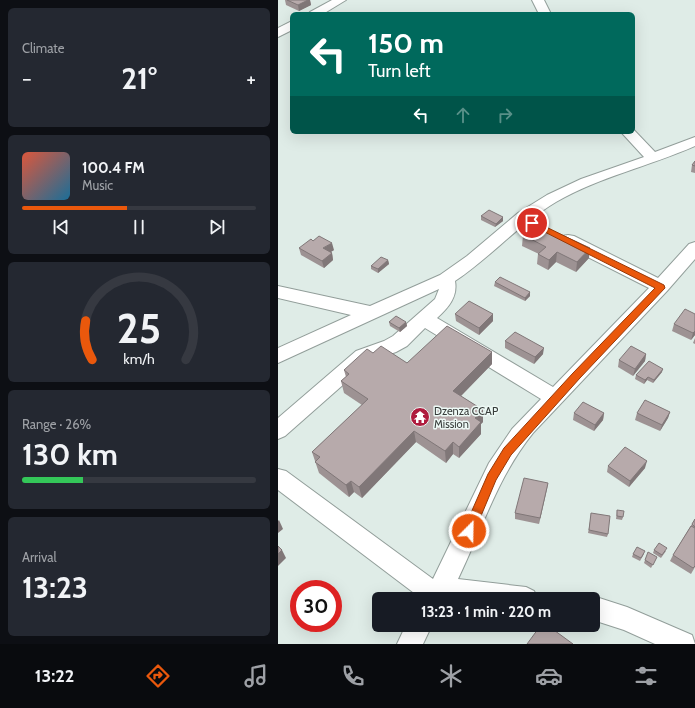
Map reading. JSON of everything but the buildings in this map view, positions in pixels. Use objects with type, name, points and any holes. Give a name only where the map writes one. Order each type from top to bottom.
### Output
[{"type":"street","points":[[318,12],[340,0]]},
{"type":"street","points":[[538,0],[544,12]]},
{"type":"street","points":[[278,33],[290,26]]},
{"type":"street","points":[[630,134],[653,158]]},
{"type":"street","points":[[278,356],[446,279],[468,264],[522,218],[551,199],[591,180],[695,141]]},
{"type":"street","points":[[522,218],[661,288]]},
{"type":"street","points":[[439,592],[496,471],[508,451],[555,398],[661,288],[695,248]]},
{"type":"street","points":[[279,424],[363,356],[389,347],[400,341],[441,304],[449,288],[446,279]]},
{"type":"street","points":[[278,292],[372,313]]},
{"type":"street","points":[[424,319],[555,398]]},
{"type":"street","points":[[278,478],[434,592]]},
{"type":"street","points":[[600,610],[627,619],[683,644]]},
{"type":"street","points":[[409,644],[416,632]]},
{"type":"place","name":"Dzenza CCAP Mission","points":[[420,417]]},
{"type":"route","points":[[469,531],[492,477],[508,451],[525,430],[576,375],[661,288],[532,223]]}]
